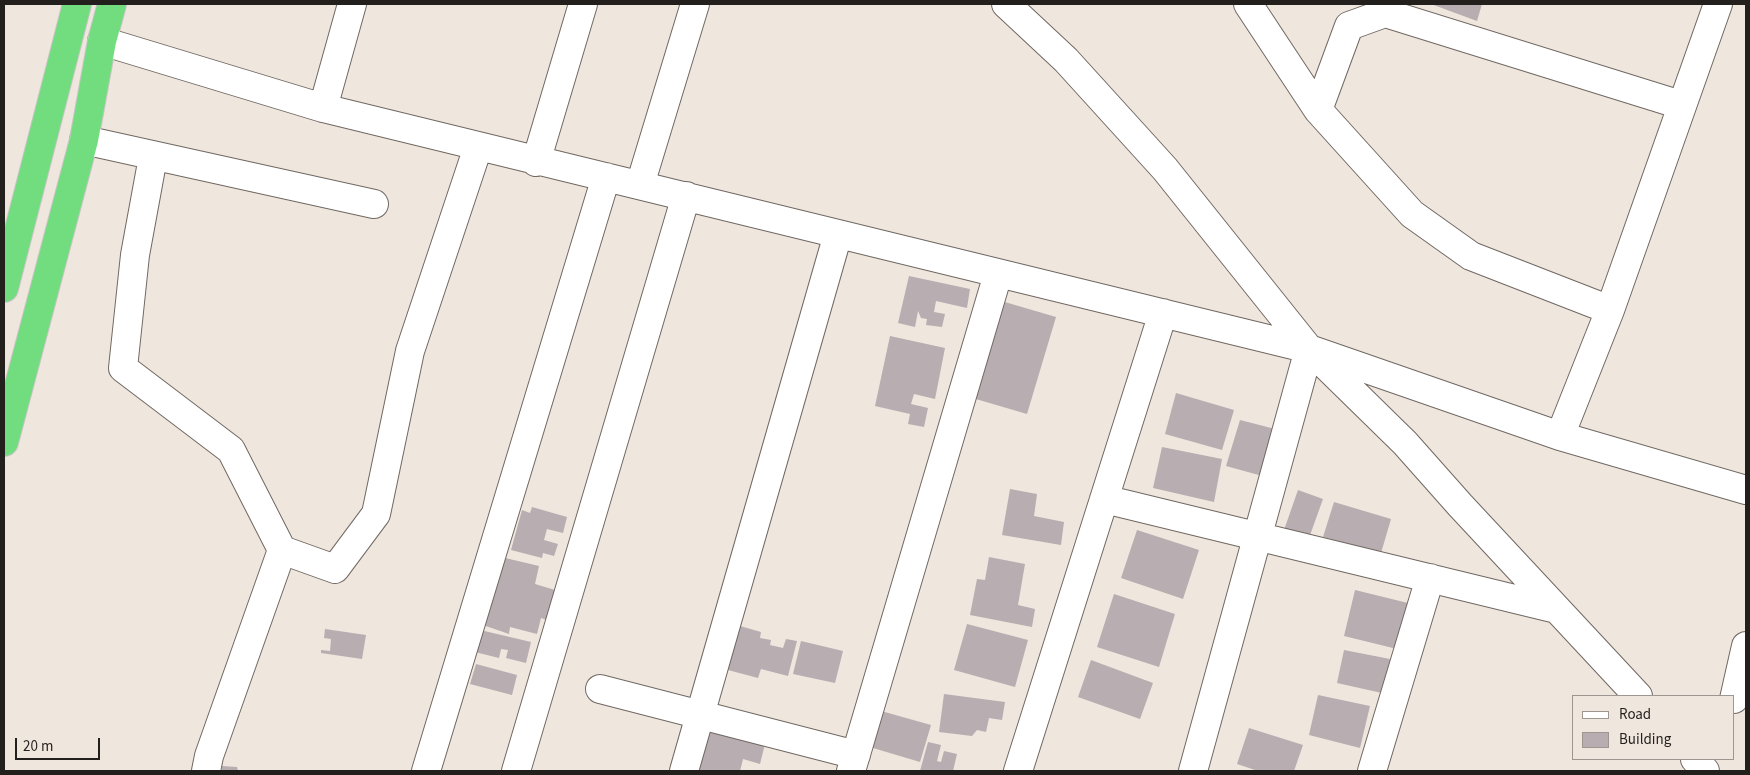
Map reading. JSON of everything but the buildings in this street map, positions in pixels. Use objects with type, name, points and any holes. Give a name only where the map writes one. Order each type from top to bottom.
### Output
[{"type":"highway","points":[[4,288],[77,4]]},
{"type":"highway","points":[[4,442],[84,140],[102,41],[112,4]]},
{"type":"street","points":[[323,108],[352,4]]},
{"type":"street","points":[[536,162],[584,4]]},
{"type":"street","points":[[640,185],[695,4]]},
{"type":"street","points":[[1006,4],[1066,60],[1164,170],[1309,349],[1405,443],[1637,695]]},
{"type":"street","points":[[1248,4],[1318,110],[1412,214],[1471,256],[1610,310]]},
{"type":"street","points":[[1560,436],[1610,310],[1718,4]]},
{"type":"street","points":[[1318,110],[1349,26],[1385,13],[1681,105]]},
{"type":"street","points":[[102,41],[323,108],[536,162],[686,196],[1309,349],[1560,436],[1746,490]]},
{"type":"street","points":[[84,140],[374,204]]},
{"type":"street","points":[[153,156],[135,255],[123,368],[231,450],[282,550],[335,569],[376,514],[410,351],[478,147]]},
{"type":"street","points":[[426,771],[606,177]]},
{"type":"street","points":[[516,771],[686,196]]},
{"type":"street","points":[[684,771],[838,234]]},
{"type":"street","points":[[600,689],[700,715],[854,763],[998,274]]},
{"type":"street","points":[[1018,771],[1162,313]]},
{"type":"street","points":[[1193,771],[1309,349]]},
{"type":"street","points":[[1104,499],[1556,609]]},
{"type":"street","points":[[206,771],[209,756],[282,550]]},
{"type":"street","points":[[1372,771],[1430,578]]},
{"type":"street","points":[[1735,695],[1746,646]]},
{"type":"street","points":[[1696,760],[1705,771]]}]
